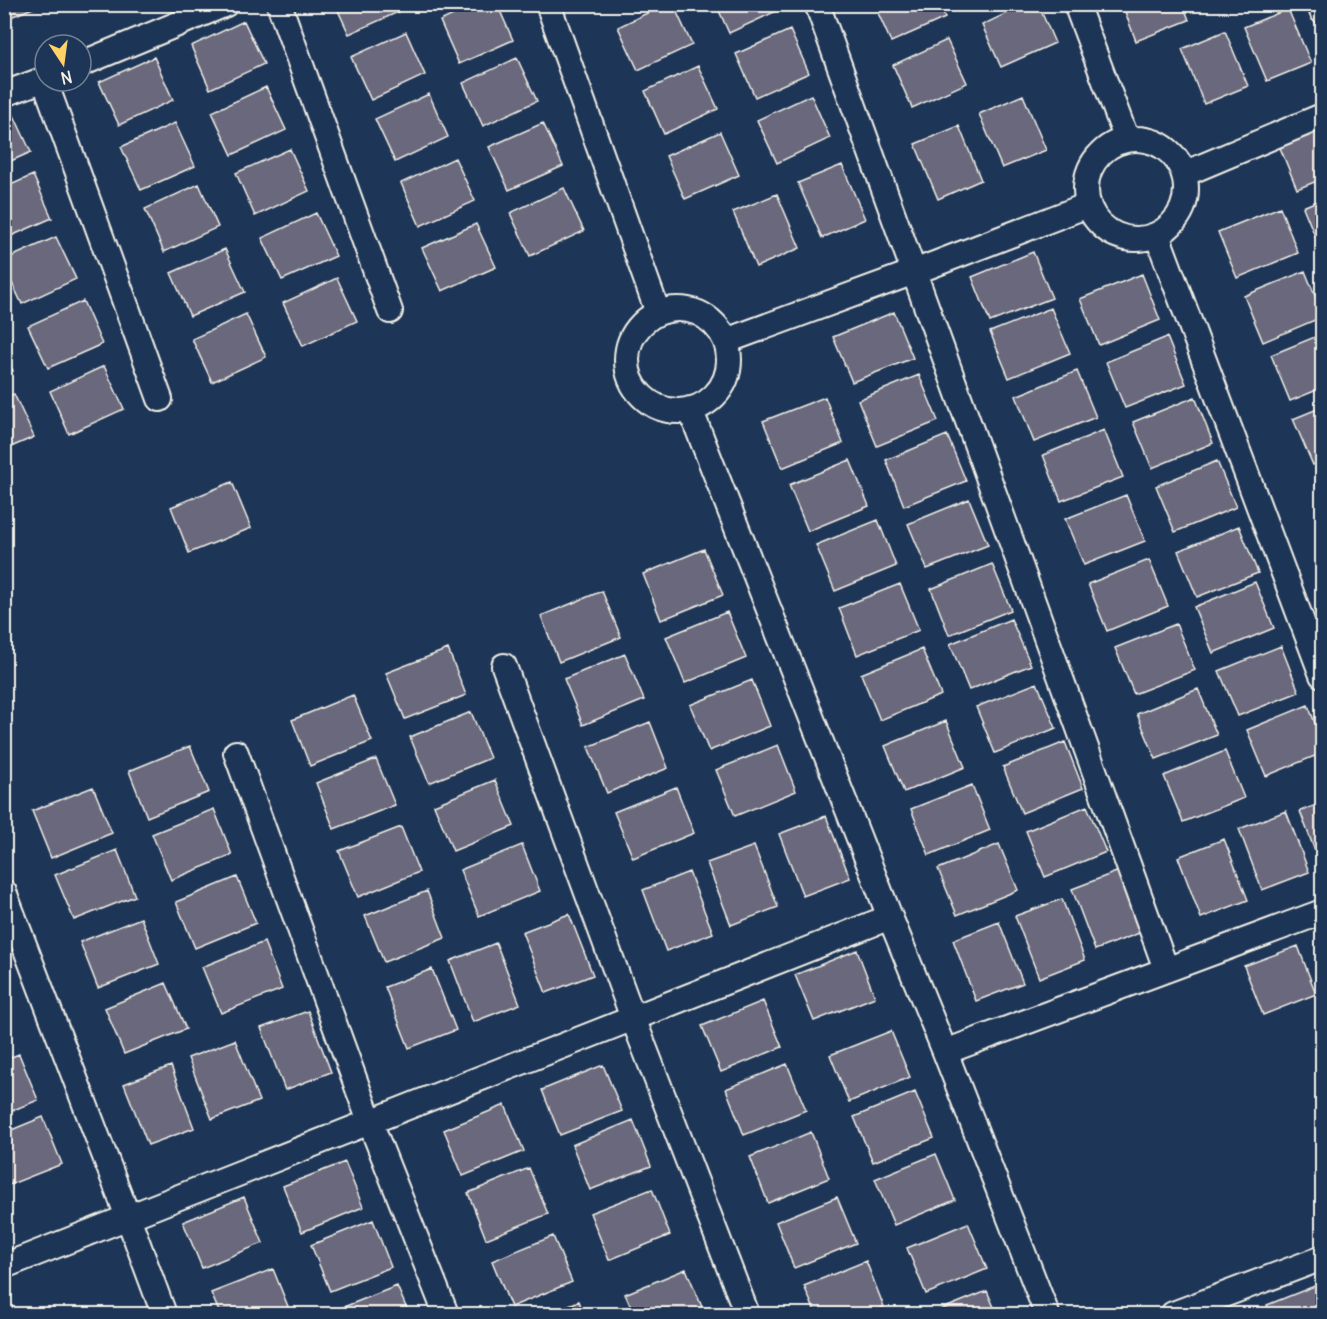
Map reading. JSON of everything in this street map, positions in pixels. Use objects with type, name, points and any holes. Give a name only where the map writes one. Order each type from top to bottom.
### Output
[{"type":"street","points":[[93,59],[226,4]]},
{"type":"street","points":[[279,4],[390,311]]},
{"type":"street","points":[[548,4],[658,313]]},
{"type":"street","points":[[817,4],[1167,969]]},
{"type":"street","points":[[1076,4],[1127,140]]},
{"type":"street","points":[[1320,4],[1323,11]]},
{"type":"street","points":[[4,94],[33,83]]},
{"type":"street","points":[[49,93],[160,399]]},
{"type":"street","points":[[1184,174],[1323,116]]},
{"type":"street","points":[[1141,139],[1156,143],[1168,150],[1178,161],[1184,174],[1186,188],[1185,203],[1179,216],[1157,235],[1141,239],[1124,238],[1108,231],[1096,220],[1088,205],[1086,188],[1089,171],[1098,157],[1111,146],[1127,140],[1141,139]]},
{"type":"street","points":[[726,341],[1088,205]]},
{"type":"street","points":[[1157,235],[1323,675]]},
{"type":"street","points":[[674,309],[690,310],[705,316],[717,327],[726,341],[729,357],[727,375],[719,390],[707,403],[690,410],[674,411],[650,402],[633,384],[627,368],[627,351],[633,335],[643,322],[658,313],[674,309]]},
{"type":"street","points":[[690,410],[1047,1314]]},
{"type":"street","points":[[504,666],[633,1018],[747,1314]]},
{"type":"street","points":[[236,753],[370,1122],[446,1314]]},
{"type":"street","points":[[4,892],[164,1314]]},
{"type":"street","points":[[945,1052],[1323,912]]},
{"type":"street","points":[[4,1266],[890,917]]},
{"type":"street","points":[[1173,1314],[1323,1258]]},
{"type":"building","points":[[4,4],[43,4],[8,18]]},
{"type":"building","points":[[335,4],[400,4],[403,10],[349,34]]},
{"type":"building","points":[[477,4],[497,4],[513,40],[459,64],[440,21]]},
{"type":"building","points":[[666,4],[673,4],[692,45],[638,70],[618,27]]},
{"type":"building","points":[[716,4],[781,4],[783,8],[729,33]]},
{"type":"building","points":[[874,4],[939,4],[945,18],[891,42]]},
{"type":"building","points":[[1026,4],[1038,4],[1055,43],[1001,67],[982,25]]},
{"type":"building","points":[[1122,4],[1183,4],[1189,20],[1136,41]]},
{"type":"building","points":[[1288,9],[1311,63],[1267,81],[1244,27]]},
{"type":"building","points":[[244,21],[264,64],[210,89],[191,46]]},
{"type":"building","points":[[790,30],[809,73],[755,97],[736,54]]},
{"type":"building","points":[[1225,31],[1248,86],[1204,104],[1182,49]]},
{"type":"building","points":[[406,32],[425,75],[371,100],[351,57]]},
{"type":"building","points":[[947,40],[967,83],[912,108],[893,65]]},
{"type":"building","points":[[154,57],[173,100],[119,125],[99,82]]},
{"type":"building","points":[[517,58],[537,101],[483,126],[463,83]]},
{"type":"building","points":[[698,66],[718,109],[664,134],[645,91]]},
{"type":"building","points":[[266,87],[286,130],[232,155],[212,112]]},
{"type":"building","points":[[429,94],[448,137],[395,162],[375,119]]},
{"type":"building","points":[[811,95],[830,138],[777,163],[757,120]]},
{"type":"building","points":[[1023,95],[1046,150],[1002,168],[979,114]]},
{"type":"building","points":[[11,109],[31,152],[4,164],[4,112]]},
{"type":"building","points":[[175,123],[195,166],[141,190],[121,147]]},
{"type":"building","points":[[543,123],[563,166],[509,190],[489,147]]},
{"type":"building","points":[[1322,125],[1322,179],[1297,189],[1278,143]]},
{"type":"building","points":[[959,126],[981,180],[938,199],[915,144]]},
{"type":"building","points":[[720,132],[739,175],[685,199],[666,156]]},
{"type":"building","points":[[290,149],[309,191],[255,216],[236,173]]},
{"type":"building","points":[[455,158],[475,201],[420,226],[401,183]]},
{"type":"building","points":[[842,165],[865,219],[822,238],[798,183]]},
{"type":"building","points":[[33,175],[52,218],[4,239],[4,188]]},
{"type":"building","points":[[199,184],[218,227],[164,252],[145,209]]},
{"type":"building","points":[[564,188],[584,231],[530,256],[510,213]]},
{"type":"building","points":[[777,194],[800,248],[756,267],[733,212]]},
{"type":"building","points":[[1322,199],[1322,253],[1303,207]]},
{"type":"building","points":[[1280,207],[1298,253],[1237,278],[1218,232]]},
{"type":"building","points":[[316,213],[336,256],[282,280],[262,238]]},
{"type":"building","points":[[476,224],[496,267],[442,291],[422,248]]},
{"type":"building","points":[[56,237],[76,279],[22,304],[4,266],[4,260]]},
{"type":"building","points":[[225,249],[245,292],[190,316],[171,273]]},
{"type":"building","points":[[1033,252],[1052,298],[990,322],[972,277]]},
{"type":"building","points":[[1305,271],[1322,317],[1263,342],[1244,296]]},
{"type":"building","points":[[1142,274],[1160,320],[1099,345],[1080,299]]},
{"type":"building","points":[[337,278],[357,321],[303,346],[283,303]]},
{"type":"building","points":[[83,301],[102,344],[48,368],[28,326]]},
{"type":"building","points":[[1051,308],[1070,353],[1009,378],[990,332]]},
{"type":"building","points":[[894,312],[913,358],[852,382],[833,337]]},
{"type":"building","points":[[246,314],[266,357],[212,382],[192,339]]},
{"type":"building","points":[[1322,334],[1322,388],[1290,401],[1271,355]]},
{"type":"building","points":[[1167,337],[1186,384],[1125,408],[1106,362]]},
{"type":"building","points":[[4,354],[13,371],[4,375]]},
{"type":"building","points":[[104,366],[124,409],[69,434],[50,391]]},
{"type":"building","points":[[1077,371],[1096,417],[1034,442],[1016,396]]},
{"type":"building","points":[[919,375],[938,421],[877,446],[858,400]]},
{"type":"building","points":[[14,394],[34,437],[4,450],[4,398]]},
{"type":"building","points":[[825,397],[843,443],[782,468],[763,421]]},
{"type":"building","points":[[1195,397],[1213,443],[1152,468],[1133,422]]},
{"type":"building","points":[[1322,407],[1322,461],[1313,465],[1293,419]]},
{"type":"building","points":[[1104,430],[1123,477],[1061,501],[1043,455]]},
{"type":"building","points":[[947,435],[966,481],[904,506],[886,460]]},
{"type":"building","points":[[850,460],[869,506],[808,531],[789,485]]},
{"type":"building","points":[[1217,461],[1236,507],[1175,532],[1156,486]]},
{"type":"building","points":[[232,482],[251,528],[189,553],[171,507]]},
{"type":"building","points":[[1322,482],[1322,500],[1316,484]]},
{"type":"building","points":[[1126,495],[1145,541],[1084,565],[1065,519]]},
{"type":"building","points":[[969,499],[988,545],[927,569],[908,524]]},
{"type":"building","points":[[878,520],[896,566],[835,591],[816,545]]},
{"type":"building","points":[[1239,526],[1258,573],[1197,597],[1178,551]]},
{"type":"building","points":[[704,549],[723,595],[661,620],[643,574]]},
{"type":"building","points":[[1149,560],[1168,606],[1107,631],[1088,584]]},
{"type":"building","points":[[992,564],[1011,610],[949,635],[931,589]]},
{"type":"building","points":[[1255,582],[1274,628],[1213,653],[1194,607]]},
{"type":"building","points":[[900,584],[919,630],[857,655],[839,608]]},
{"type":"building","points":[[602,591],[621,637],[559,662],[541,616]]},
{"type":"building","points":[[727,612],[746,658],[685,683],[666,637]]},
{"type":"building","points":[[1011,619],[1031,665],[969,690],[950,644]]},
{"type":"building","points":[[1176,624],[1195,670],[1134,694],[1115,648]]},
{"type":"building","points":[[1281,646],[1299,692],[1238,716],[1219,671]]},
{"type":"building","points":[[448,649],[466,695],[405,719],[386,673]]},
{"type":"building","points":[[922,649],[941,695],[880,720],[861,674]]},
{"type":"building","points":[[625,654],[644,700],[583,725],[564,679]]},
{"type":"building","points":[[752,680],[770,726],[709,751],[690,705]]},
{"type":"building","points":[[1037,683],[1056,728],[995,753],[976,707]]},
{"type":"building","points":[[1198,689],[1217,735],[1156,759],[1137,714]]},
{"type":"building","points":[[353,695],[372,741],[310,766],[292,720]]},
{"type":"building","points":[[1308,705],[1322,741],[1322,753],[1266,776],[1247,730]]},
{"type":"building","points":[[471,712],[490,758],[429,783],[410,737]]},
{"type":"building","points":[[946,721],[965,767],[904,792],[885,746]]},
{"type":"building","points":[[650,722],[668,768],[607,793],[588,747]]},
{"type":"building","points":[[1065,742],[1083,788],[1022,813],[1003,767]]},
{"type":"building","points":[[778,745],[796,791],[735,816],[716,770]]},
{"type":"building","points":[[190,746],[209,792],[147,817],[129,771]]},
{"type":"building","points":[[1225,751],[1244,798],[1183,822],[1164,776]]},
{"type":"building","points":[[376,759],[395,805],[334,829],[316,783]]},
{"type":"building","points":[[495,780],[514,826],[453,851],[434,805]]},
{"type":"building","points":[[972,785],[990,830],[929,855],[911,809]]},
{"type":"building","points":[[93,787],[112,833],[51,858],[32,811]]},
{"type":"building","points":[[676,787],[694,833],[633,858],[614,812]]},
{"type":"building","points":[[1322,803],[1322,870],[1300,811]]},
{"type":"building","points":[[1087,806],[1106,852],[1045,877],[1026,831]]},
{"type":"building","points":[[214,809],[232,855],[171,880],[152,834]]},
{"type":"building","points":[[1286,811],[1309,872],[1262,890],[1239,829]]},
{"type":"building","points":[[826,816],[850,878],[803,896],[779,834]]},
{"type":"building","points":[[401,827],[419,872],[358,897],[339,851]]},
{"type":"building","points":[[1224,839],[1248,900],[1201,918],[1178,857]]},
{"type":"building","points":[[999,844],[1018,890],[957,915],[938,869]]},
{"type":"building","points":[[522,845],[540,891],[479,916],[460,870]]},
{"type":"building","points":[[754,846],[778,907],[731,925],[707,863]]},
{"type":"building","points":[[117,850],[135,896],[74,920],[55,875]]},
{"type":"building","points":[[1119,871],[1142,932],[1095,950],[1072,889]]},
{"type":"building","points":[[689,872],[713,933],[666,951],[643,890]]},
{"type":"building","points":[[237,877],[256,923],[195,948],[176,902]]},
{"type":"building","points":[[427,891],[445,938],[384,962],[365,916]]},
{"type":"building","points":[[1062,899],[1085,960],[1039,978],[1015,916]]},
{"type":"building","points":[[569,914],[593,975],[546,993],[522,932]]},
{"type":"building","points":[[141,918],[159,964],[98,988],[80,942]]},
{"type":"building","points":[[999,922],[1023,983],[976,1001],[953,940]]},
{"type":"building","points":[[264,942],[282,989],[221,1013],[202,967]]},
{"type":"building","points":[[496,943],[520,1004],[473,1022],[450,961]]},
{"type":"building","points":[[1298,946],[1316,994],[1263,1015],[1244,966]]},
{"type":"building","points":[[857,950],[875,997],[814,1021],[795,975]]},
{"type":"building","points":[[432,969],[456,1030],[409,1048],[385,987]]},
{"type":"building","points":[[166,983],[186,1029],[124,1054],[105,1008]]},
{"type":"building","points":[[763,1001],[782,1047],[721,1072],[702,1026]]},
{"type":"building","points":[[308,1011],[331,1072],[285,1090],[261,1028]]},
{"type":"building","points":[[891,1031],[910,1077],[849,1102],[830,1055]]},
{"type":"building","points":[[235,1040],[259,1101],[212,1119],[188,1058]]},
{"type":"building","points":[[19,1054],[38,1100],[4,1114],[4,1060]]},
{"type":"building","points":[[787,1064],[806,1110],[744,1135],[726,1089]]},
{"type":"building","points":[[603,1065],[622,1111],[560,1135],[542,1090]]},
{"type":"building","points":[[171,1066],[194,1128],[148,1145],[124,1084]]},
{"type":"building","points":[[915,1092],[934,1138],[873,1162],[854,1117]]},
{"type":"building","points":[[505,1105],[524,1151],[463,1176],[444,1130]]},
{"type":"building","points":[[43,1117],[62,1164],[4,1187],[4,1133]]},
{"type":"building","points":[[633,1120],[651,1166],[590,1190],[572,1145]]},
{"type":"building","points":[[811,1132],[829,1178],[768,1203],[750,1157]]},
{"type":"building","points":[[936,1154],[955,1200],[894,1225],[875,1179]]},
{"type":"building","points":[[345,1162],[363,1207],[302,1232],[283,1186]]},
{"type":"building","points":[[529,1168],[548,1214],[486,1239],[468,1193]]},
{"type":"building","points":[[652,1189],[670,1235],[609,1260],[590,1213]]},
{"type":"building","points":[[244,1197],[263,1243],[202,1268],[183,1222]]},
{"type":"building","points":[[837,1197],[856,1243],[794,1268],[776,1222]]},
{"type":"building","points":[[373,1220],[391,1267],[330,1291],[311,1245]]},
{"type":"building","points":[[968,1223],[987,1269],[926,1294],[907,1248]]},
{"type":"building","points":[[553,1236],[572,1282],[511,1307],[492,1261]]},
{"type":"building","points":[[866,1261],[884,1307],[866,1314],[816,1314],[804,1286]]},
{"type":"building","points":[[273,1269],[291,1314],[220,1314],[211,1293]]},
{"type":"building","points":[[686,1269],[705,1314],[634,1314],[625,1294]]},
{"type":"building","points":[[1322,1283],[1322,1314],[1270,1314],[1267,1305]]},
{"type":"building","points":[[397,1286],[409,1314],[338,1314],[336,1310]]},
{"type":"building","points":[[987,1291],[997,1314],[930,1314]]},
{"type":"building","points":[[579,1301],[584,1314],[546,1314]]},
{"type":"building","points":[[1256,1308],[1259,1314],[1239,1314]]}]
